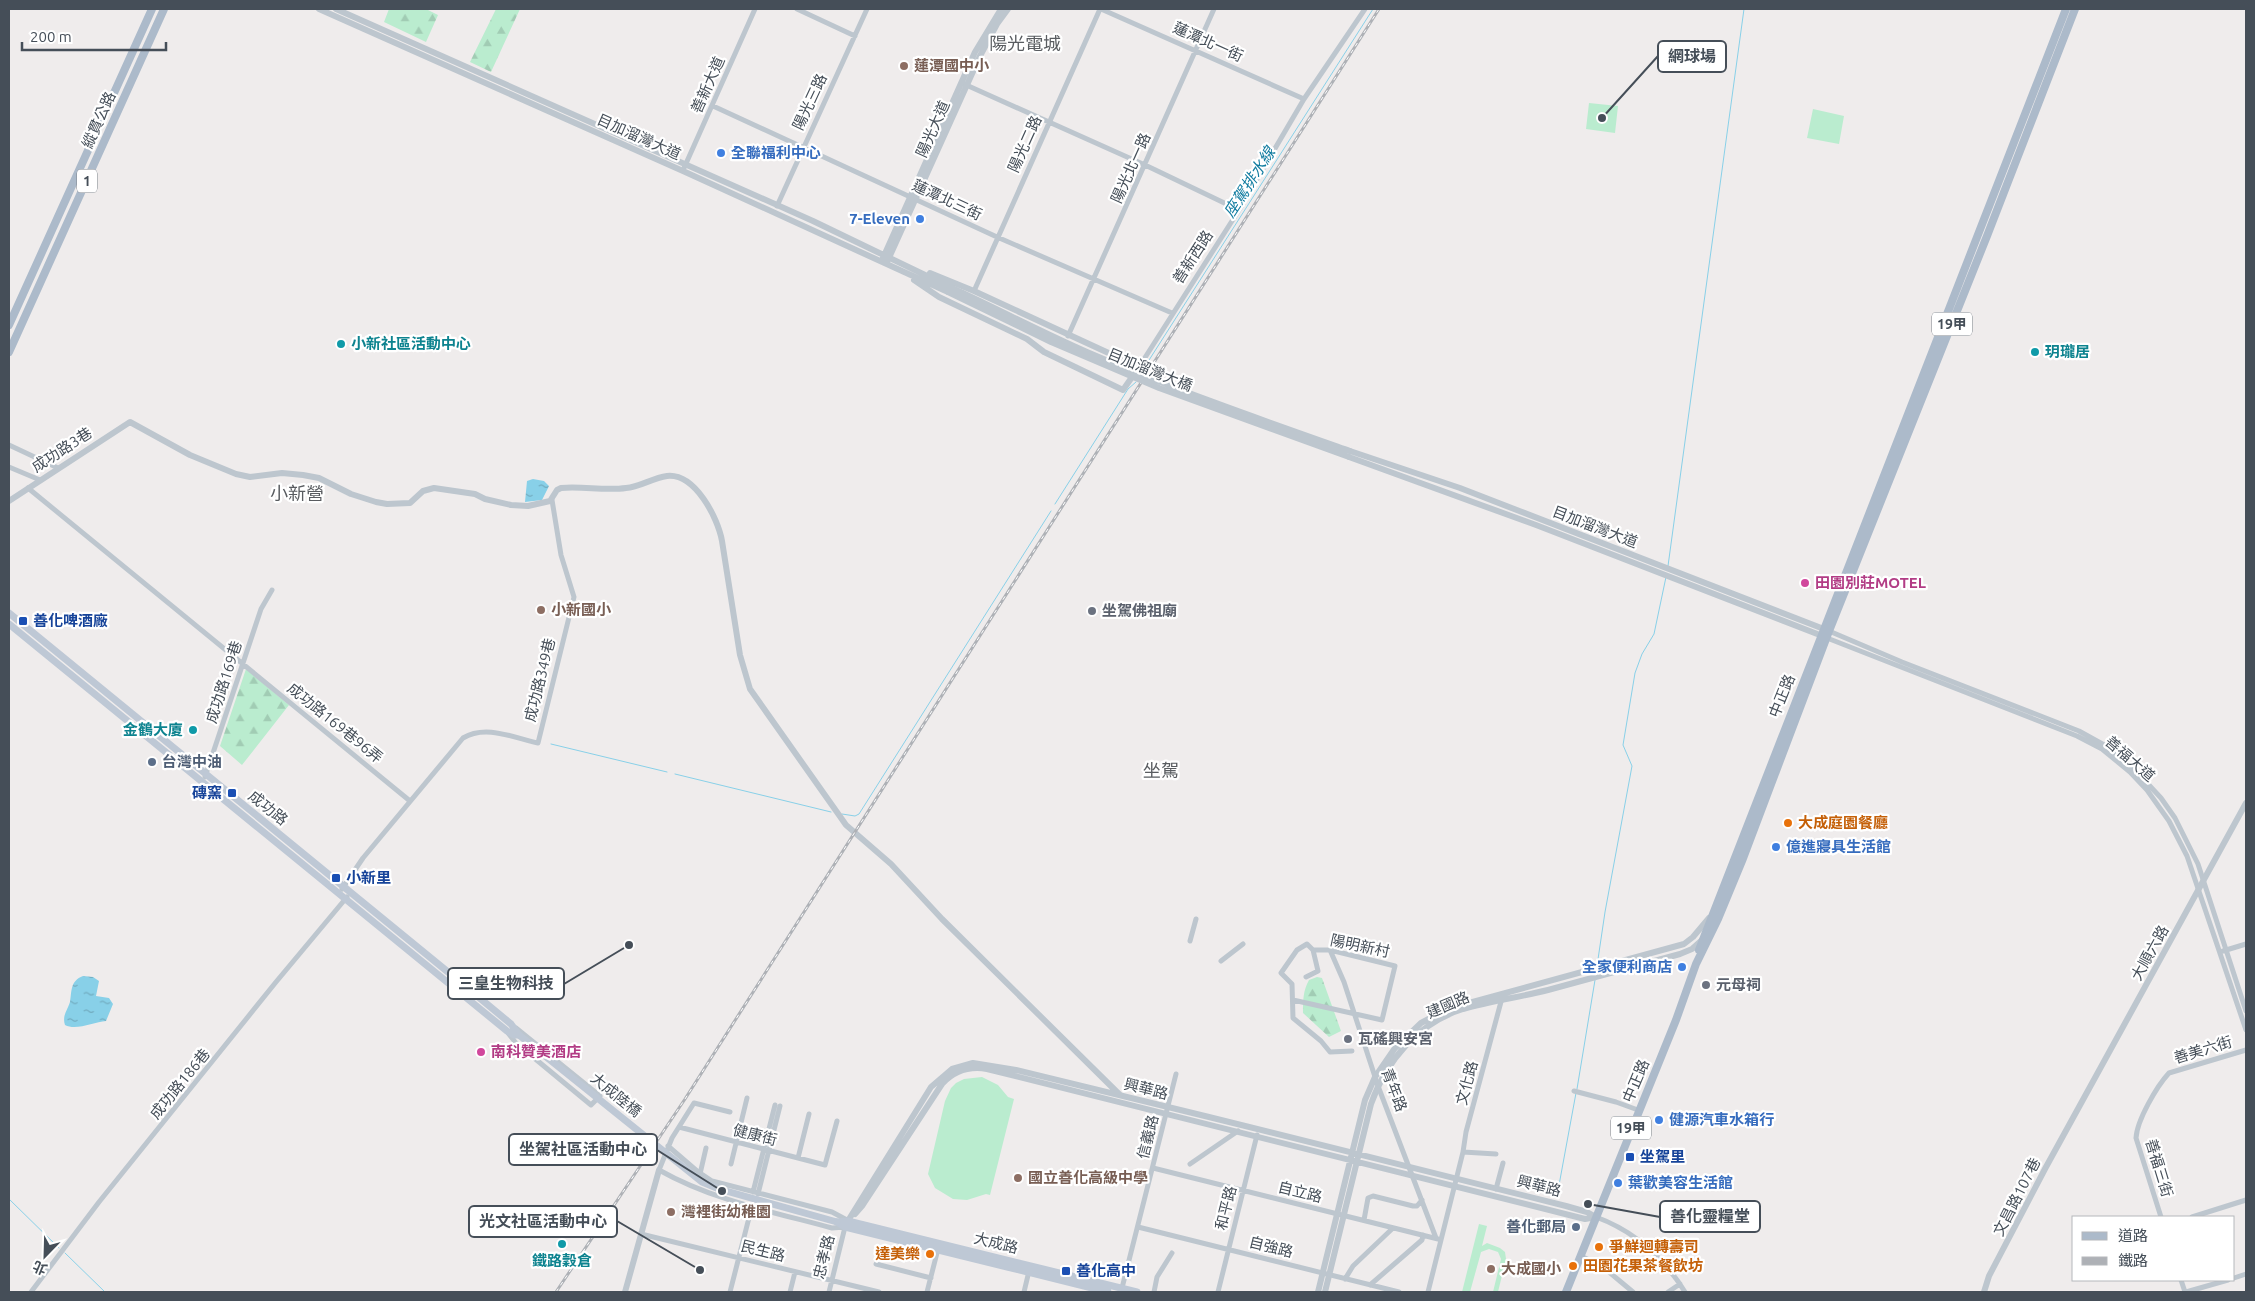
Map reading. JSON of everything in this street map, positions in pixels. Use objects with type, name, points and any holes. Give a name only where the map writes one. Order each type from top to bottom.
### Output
[{"type":"main road","name":"縱貫公路","points":[[9,325],[152,9]]},
{"type":"main road","name":"縱貫公路","points":[[9,352],[164,9]]},
{"type":"main road","name":"19甲","points":[[1825,633],[2066,9]]},
{"type":"main road","name":"19甲","points":[[1825,633],[2075,9]]},
{"type":"main road","name":"成功路","points":[[9,613],[344,887],[509,1027]]},
{"type":"main road","name":"成功路","points":[[9,624],[345,900],[520,1035]]},
{"type":"main road","name":"中正路","points":[[1566,1292],[1676,1020],[1825,633]]},
{"type":"main road","name":"中正路","points":[[1696,964],[1701,942],[1714,918]]},
{"type":"main road","name":"大成陸橋","points":[[520,1035],[702,1182],[719,1190],[837,1222]]},
{"type":"main road","name":"大成路","points":[[837,1222],[1030,1269],[1137,1292]]},
{"type":"main road","name":"大成路","points":[[1030,1269],[1108,1292]]},
{"type":"street","name":"目加溜灣大道","points":[[319,9],[684,168],[777,206],[885,259],[897,268],[949,290]]},
{"type":"street","name":"目加溜灣大道","points":[[336,9],[885,259],[902,262],[949,290]]},
{"type":"street","name":"善新大道","points":[[684,168],[755,9]]},
{"type":"street","points":[[797,9],[855,36]]},
{"type":"street","name":"陽光三路","points":[[777,206],[802,146],[867,9]]},
{"type":"street","name":"陽光大道","points":[[964,84],[975,52],[1001,9]]},
{"type":"street","name":"陽光大道","points":[[885,259],[964,84],[997,24],[1008,9]]},
{"type":"street","name":"蓮潭北一街","points":[[1101,9],[1304,99]]},
{"type":"street","name":"陽光二路","points":[[974,291],[1101,9]]},
{"type":"street","name":"陽光北一路","points":[[1068,336],[1214,9]]},
{"type":"street","name":"善新西路","points":[[1138,367],[1239,210],[1304,99],[1365,9]]},
{"type":"street","points":[[964,84],[1049,121],[1239,210]]},
{"type":"street","name":"蓮潭北三街","points":[[713,106],[997,237],[1172,313]]},
{"type":"street","points":[[897,268],[939,297],[1027,339],[1044,352],[1123,390],[1138,367],[974,291],[902,262]]},
{"type":"street","name":"目加溜灣大橋","points":[[949,290],[1120,366],[1350,454]]},
{"type":"street","name":"成功路3巷","points":[[9,501],[130,422],[173,447],[228,471],[250,477],[282,473],[315,477],[351,494],[383,504],[410,503],[423,491],[434,488],[475,494],[485,499],[512,505],[532,506],[552,500]]},
{"type":"street","points":[[9,445],[58,468]]},
{"type":"street","name":"目加溜灣大道","points":[[1350,454],[1460,488],[1666,567],[1825,633]]},
{"type":"street","name":"目加溜灣大道","points":[[1350,454],[1664,575],[1825,633]]},
{"type":"street","points":[[9,467],[40,480]]},
{"type":"street","points":[[552,500],[557,490],[562,488],[627,488],[670,476],[683,479],[692,486],[708,506],[720,530],[740,655],[748,684],[789,746],[846,825],[891,864],[942,919],[1120,1095]]},
{"type":"street","name":"成功路169巷96弄","points":[[28,488],[410,801]]},
{"type":"street","name":"成功路349巷","points":[[338,894],[364,858],[459,741],[468,735],[486,731],[538,743],[574,597],[561,554],[552,500]]},
{"type":"street","name":"成功路169巷","points":[[202,782],[206,776],[261,609],[272,590]]},
{"type":"street","name":"善福大道","points":[[1825,633],[2079,731],[2106,746],[2144,778],[2168,808],[2188,840],[2203,882],[2246,1030]]},
{"type":"street","name":"善福大道","points":[[1825,633],[2077,736],[2102,750],[2135,777],[2162,810],[2182,844],[2246,1011]]},
{"type":"street","name":"大順六路","points":[[2076,1114],[2246,804]]},
{"type":"street","name":"成功路186巷","points":[[31,1292],[276,982],[350,893]]},
{"type":"street","name":"建國路","points":[[1353,1157],[1378,1086],[1399,1052],[1426,1028],[1461,1010],[1599,967],[1684,944],[1714,918]]},
{"type":"street","points":[[1190,941],[1196,919]]},
{"type":"street","name":"建國路","points":[[1325,1292],[1326,1274],[1362,1110],[1375,1077],[1395,1048],[1421,1023],[1457,1004],[1548,990],[1686,952],[1701,942]]},
{"type":"street","points":[[1220,961],[1243,944]]},
{"type":"street","name":"陽明新村","points":[[1293,1000],[1382,1020],[1395,966],[1330,950],[1312,950],[1307,944],[1296,950],[1281,973],[1292,984],[1293,1018],[1321,1041],[1330,1052],[1352,1051]]},
{"type":"street","points":[[2224,951],[2246,944]]},
{"type":"street","points":[[1306,977],[1318,971],[1312,950]]},
{"type":"street","name":"青年路","points":[[1330,950],[1344,982],[1378,1086],[1439,1239]]},
{"type":"street","name":"文化路","points":[[1456,1183],[1466,1132],[1501,997]]},
{"type":"street","name":"成功路","points":[[509,1027],[600,1096],[591,1105],[516,1044],[509,1027]]},
{"type":"street","name":"善美六街","points":[[2138,1126],[2162,1081],[2170,1073],[2246,1050]]},
{"type":"street","name":"興華路","points":[[846,1224],[931,1088],[946,1072],[957,1066],[969,1063],[983,1063],[1120,1095],[1238,1131],[1258,1133]]},
{"type":"street","name":"興華路","points":[[846,1224],[862,1206],[939,1088],[949,1077],[961,1070],[975,1068],[987,1069],[1167,1110],[1456,1183],[1585,1219],[1596,1217]]},
{"type":"street","name":"信義路","points":[[1122,1290],[1176,1074]]},
{"type":"street","points":[[1574,1091],[1638,1110]]},
{"type":"street","points":[[731,1164],[747,1098]]},
{"type":"street","points":[[628,1292],[641,1234],[659,1170],[668,1146],[694,1103],[730,1112]]},
{"type":"street","points":[[755,1193],[777,1106]]},
{"type":"street","points":[[798,1158],[808,1114]]},
{"type":"street","name":"文昌路107巷","points":[[1984,1292],[1989,1276],[2076,1114]]},
{"type":"street","name":"健康街","points":[[679,1127],[825,1165],[837,1121]]},
{"type":"street","name":"善福三街","points":[[2138,1126],[2136,1138],[2161,1216]]},
{"type":"street","points":[[1190,1164],[1238,1131]]},
{"type":"street","name":"和平路","points":[[1218,1292],[1258,1133]]},
{"type":"street","name":"大成路","points":[[668,1146],[700,1174],[715,1182],[832,1212],[846,1224]]},
{"type":"street","points":[[700,1174],[706,1148]]},
{"type":"street","points":[[1463,1152],[1496,1154]]},
{"type":"street","points":[[1496,1189],[1503,1163]]},
{"type":"street","name":"自立路","points":[[1153,1168],[1439,1239]]},
{"type":"street","name":"大成路","points":[[659,1170],[698,1190],[752,1206],[832,1228],[846,1224]]},
{"type":"street","points":[[1428,1292],[1439,1239],[1456,1183]]},
{"type":"street","name":"興華路","points":[[1456,1183],[1496,1189],[1587,1212],[1596,1217]]},
{"type":"street","points":[[1364,1220],[1368,1198],[1373,1196],[1413,1206],[1417,1206],[1422,1200]]},
{"type":"street","points":[[2195,1216],[2246,1200]]},
{"type":"street","points":[[730,1292],[752,1206]]},
{"type":"street","points":[[1596,1217],[1620,1228],[1644,1244],[1658,1257],[1685,1292]]},
{"type":"street","name":"忠孝路","points":[[828,1292],[846,1224]]},
{"type":"street","name":"自強路","points":[[1138,1227],[1398,1292]]},
{"type":"street","points":[[1345,1279],[1353,1266],[1393,1228]]},
{"type":"street","name":"民生路","points":[[641,1234],[879,1292]]},
{"type":"street","points":[[1370,1285],[1422,1240],[1423,1235]]},
{"type":"street","points":[[927,1292],[938,1247]]},
{"type":"street","points":[[1154,1292],[1157,1277],[1172,1253]]},
{"type":"street","points":[[1581,1256],[1609,1271],[1633,1292]]},
{"type":"street","points":[[876,1264],[930,1278]]},
{"type":"street","points":[[1024,1292],[1030,1269]]},
{"type":"street","points":[[790,1292],[795,1272]]},
{"type":"street","name":"建國路","points":[[1318,1292],[1326,1274]]},
{"type":"street","points":[[2186,1292],[2224,1281]]},
{"type":"street","points":[[1668,1292],[1680,1284]]},
{"type":"green space","points":[[389,9],[426,9],[438,15],[426,42],[384,22]]},
{"type":"green space","points":[[496,9],[520,9],[491,72],[470,62]]},
{"type":"green space","points":[[1589,103],[1618,106],[1615,133],[1586,129]]},
{"type":"green space","points":[[1813,109],[1844,116],[1839,144],[1807,138]]},
{"type":"green space","points":[[246,669],[289,705],[242,765],[220,746]]},
{"type":"green space","points":[[1317,977],[1322,978],[1341,1031],[1329,1037],[1303,1013],[1307,984],[1309,980]]},
{"type":"green space","points":[[982,1077],[998,1085],[1008,1097],[1014,1099],[990,1195],[986,1194],[967,1200],[953,1199],[935,1188],[928,1174],[945,1101],[951,1088],[956,1083],[964,1079]]},
{"type":"green space","points":[[1479,1224],[1487,1226],[1482,1246],[1487,1243],[1505,1252],[1506,1259],[1498,1292],[1493,1292],[1501,1259],[1498,1252],[1489,1249],[1481,1252],[1470,1292],[1462,1292]]},
{"type":"water","points":[[533,479],[544,481],[549,486],[542,500],[525,502],[527,481]]},
{"type":"water","points":[[83,976],[93,977],[99,981],[96,996],[109,998],[113,1004],[106,1021],[80,1027],[69,1027],[65,1025],[64,1016],[70,1002],[74,984]]},
{"type":"waterway","name":"座駕排水線","points":[[1144,368],[1373,9]]},
{"type":"waterway","points":[[1668,566],[1744,9]]},
{"type":"waterway","points":[[1055,504],[1128,389],[1136,382]]},
{"type":"waterway","points":[[842,814],[855,816],[859,814],[1051,511]]},
{"type":"waterway","points":[[1597,966],[1632,766],[1623,745],[1635,673],[1642,654],[1654,634],[1666,577]]},
{"type":"waterway","points":[[551,744],[667,772]]},
{"type":"waterway","points":[[675,774],[831,812]]},
{"type":"waterway","points":[[1577,1089],[1595,980]]},
{"type":"waterway","points":[[1557,1196],[1576,1093]]},
{"type":"waterway","points":[[9,1199],[59,1248]]},
{"type":"waterway","points":[[65,1253],[105,1292]]},
{"type":"railway","points":[[556,1292],[685,1099],[1379,9]]},
{"type":"place","name":"蓮潭國中小","points":[[904,66]]},
{"type":"place","name":"網球場","points":[[1602,118]]},
{"type":"place","name":"全聯福利中心","points":[[721,153]]},
{"type":"place","name":"7-Eleven","points":[[920,219]]},
{"type":"place","name":"小新社區活動中心","points":[[341,344]]},
{"type":"place","name":"玥瓏居","points":[[2035,352]]},
{"type":"place","name":"田園別莊MOTEL","points":[[1805,583]]},
{"type":"place","name":"小新國小","points":[[541,610]]},
{"type":"place","name":"坐駕佛祖廟","points":[[1092,611]]},
{"type":"place","name":"善化啤酒廠","points":[[23,621]]},
{"type":"place","name":"金鶴大廈","points":[[193,730]]},
{"type":"place","name":"台灣中油","points":[[152,762]]},
{"type":"place","name":"磚窯","points":[[232,793]]},
{"type":"place","name":"大成庭園餐廳","points":[[1788,823]]},
{"type":"place","name":"億進寢具生活館","points":[[1776,847]]},
{"type":"place","name":"小新里","points":[[336,878]]},
{"type":"place","name":"三皇生物科技","points":[[629,945]]},
{"type":"place","name":"全家便利商店","points":[[1682,967]]},
{"type":"place","name":"元母祠","points":[[1706,985]]},
{"type":"place","name":"瓦磘興安宮","points":[[1348,1039]]},
{"type":"place","name":"南科贊美酒店","points":[[481,1052]]},
{"type":"place","name":"健源汽車水箱行","points":[[1659,1120]]},
{"type":"place","name":"坐駕里","points":[[1630,1157]]},
{"type":"place","name":"國立善化高級中學","points":[[1018,1178]]},
{"type":"place","name":"葉歡美容生活館","points":[[1618,1183]]},
{"type":"place","name":"坐駕社區活動中心","points":[[722,1191]]},
{"type":"place","name":"善化靈糧堂","points":[[1588,1204]]},
{"type":"place","name":"灣裡街幼稚園","points":[[671,1212]]},
{"type":"place","name":"善化郵局","points":[[1576,1227]]},
{"type":"place","name":"鐵路穀倉","points":[[562,1244]]},
{"type":"place","name":"爭鮮迴轉壽司","points":[[1599,1247]]},
{"type":"place","name":"達美樂","points":[[930,1254]]},
{"type":"place","name":"田園花果茶餐飲坊","points":[[1573,1266]]},
{"type":"place","name":"大成國小","points":[[1491,1269]]},
{"type":"place","name":"光文社區活動中心","points":[[700,1270]]},
{"type":"place","name":"善化高中","points":[[1066,1271]]},
{"type":"district","name":"陽光電城","points":[[1025,44]]},
{"type":"district","name":"小新營","points":[[297,494]]},
{"type":"district","name":"坐駕","points":[[1161,771]]}]
